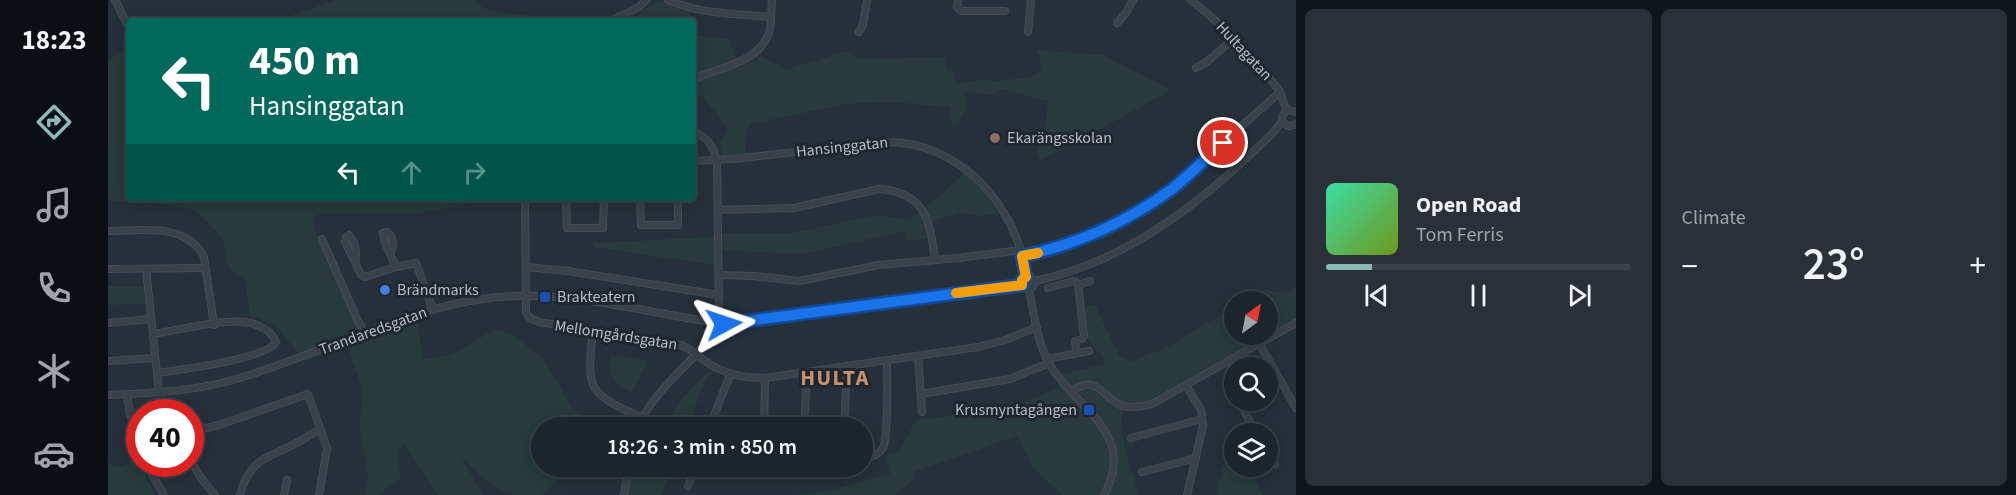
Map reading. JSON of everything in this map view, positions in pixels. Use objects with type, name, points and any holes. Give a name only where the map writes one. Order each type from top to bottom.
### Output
[{"type":"street","points":[[115,0],[126,22]]},
{"type":"street","points":[[617,18],[639,8],[646,0]]},
{"type":"street","points":[[668,0],[681,6],[702,10],[771,17]]},
{"type":"street","points":[[696,78],[753,55],[766,40],[771,25],[772,0]]},
{"type":"street","points":[[859,32],[863,25],[867,0]]},
{"type":"street","points":[[958,0],[957,7],[961,11],[1005,11]]},
{"type":"street","points":[[1028,32],[1031,0]]},
{"type":"street","points":[[1117,22],[1126,13],[1133,0]]},
{"type":"street","name":"Hultagatan","points":[[1191,0],[1207,12],[1267,75],[1293,110]]},
{"type":"street","points":[[1196,68],[1208,61],[1233,39]]},
{"type":"street","points":[[719,275],[799,281],[879,265],[1022,253],[1062,246],[1120,221],[1173,188],[1280,92]]},
{"type":"street","points":[[1285,124],[1282,114],[1293,110]]},
{"type":"street","points":[[1035,281],[1099,260],[1163,227],[1202,198],[1285,124],[1296,124]]},
{"type":"street","points":[[696,133],[708,139],[713,146],[717,160],[719,316],[725,323]]},
{"type":"street","name":"Hansinggatan","points":[[696,161],[884,142],[918,145],[959,165],[987,189],[1003,209],[1022,253],[1026,277]]},
{"type":"street","points":[[718,210],[794,208],[879,189],[891,190],[903,193],[922,208],[931,229],[935,260]]},
{"type":"street","points":[[525,201],[525,296]]},
{"type":"street","points":[[566,201],[567,228],[603,228],[604,201]]},
{"type":"street","points":[[640,201],[641,225],[678,225],[678,201]]},
{"type":"street","points":[[108,231],[172,231],[190,239],[199,247],[204,257],[214,325]]},
{"type":"street","points":[[322,239],[365,333]]},
{"type":"street","points":[[390,254],[396,267]]},
{"type":"street","points":[[355,262],[365,277],[416,263],[433,310]]},
{"type":"street","points":[[526,267],[568,271],[719,295]]},
{"type":"street","points":[[108,269],[205,268]]},
{"type":"street","points":[[146,269],[159,392]]},
{"type":"street","points":[[1022,285],[1022,280],[1026,277],[1031,277],[1035,281]]},
{"type":"street","points":[[1029,289],[1034,286],[1035,281]]},
{"type":"street","points":[[1048,288],[1073,281],[1078,285],[1084,336],[1075,341],[1076,352]]},
{"type":"street","points":[[1078,285],[1090,281]]},
{"type":"street","points":[[725,323],[751,322],[1022,285],[1029,289],[1037,327],[1048,361],[1058,377],[1101,422],[1108,436],[1113,463],[1104,495]]},
{"type":"street","name":"Trandaredsgatan","points":[[108,395],[183,390],[242,378],[433,310],[482,299],[525,296],[558,297],[712,322]]},
{"type":"street","name":"Mellomgårdsgatan","points":[[525,296],[526,312],[533,321],[681,345],[713,366],[730,375],[742,378],[765,378],[978,347],[1005,340],[1037,327]]},
{"type":"street","points":[[717,328],[712,322],[719,316]]},
{"type":"street","points":[[108,323],[151,319]]},
{"type":"street","points":[[153,333],[239,322],[254,324],[270,333],[276,340],[276,344],[269,348],[214,365],[158,373]]},
{"type":"street","points":[[643,417],[660,390],[717,328],[722,328],[725,323]]},
{"type":"street","points":[[1278,333],[1296,323]]},
{"type":"street","points":[[593,332],[590,363],[594,387],[602,398],[640,417]]},
{"type":"street","points":[[1072,392],[1083,386],[1092,385],[1103,390],[1122,405],[1152,404],[1256,345]]},
{"type":"street","points":[[921,394],[1010,379],[1048,361],[1076,352],[1089,351]]},
{"type":"street","points":[[918,356],[922,412]]},
{"type":"street","points":[[108,361],[155,358]]},
{"type":"street","points":[[873,456],[883,446],[886,428],[887,360]]},
{"type":"street","points":[[844,417],[846,366]]},
{"type":"street","points":[[805,417],[807,372]]},
{"type":"street","points":[[713,417],[730,375]]},
{"type":"street","points":[[1278,377],[1296,408]]},
{"type":"street","points":[[764,417],[765,378]]},
{"type":"street","points":[[1186,385],[1201,410],[1202,419],[1202,434],[1187,495]]},
{"type":"street","points":[[127,394],[128,399]]},
{"type":"street","points":[[204,429],[308,394],[327,453],[319,495]]},
{"type":"street","points":[[1131,438],[1202,419]]},
{"type":"street","points":[[240,495],[243,484],[254,466],[263,459],[301,441],[313,432],[321,430]]},
{"type":"street","points":[[1142,472],[1196,458]]},
{"type":"street","points":[[154,477],[164,495]]},
{"type":"street","points":[[200,477],[215,495]]},
{"type":"street","points":[[624,495],[627,477]]},
{"type":"street","points":[[688,486],[692,477]]},
{"type":"street","points":[[284,495],[286,480]]},
{"type":"shaded area","points":[[336,0],[473,0],[490,10],[540,18],[285,18]]},
{"type":"shaded area","points":[[657,1],[690,13],[691,18],[635,18]]},
{"type":"shaded area","points":[[696,35],[730,39],[738,69],[762,56],[786,70],[843,52],[850,52],[860,59],[946,57],[947,71],[955,71],[956,84],[983,79],[992,81],[1028,78],[1041,71],[1040,57],[1035,50],[1102,55],[1170,89],[1165,94],[1040,161],[1036,155],[1046,119],[1048,101],[1002,89],[994,95],[965,92],[965,111],[958,125],[952,125],[950,107],[890,102],[846,104],[750,124],[745,154],[722,155],[720,145],[727,127],[702,96],[696,97]]},
{"type":"shaded area","points":[[126,50],[126,201],[108,201],[108,59]]},
{"type":"shaded area","points":[[965,173],[984,192],[1000,214],[977,216],[959,212],[927,224],[929,238],[907,241],[905,231],[803,254],[715,250],[714,265],[594,247],[595,243],[711,237],[722,233],[793,233],[871,216],[909,220]]},
{"type":"shaded area","points":[[138,201],[483,201],[413,214],[324,213],[317,215],[314,223],[318,237],[363,338],[418,318],[422,360],[452,355],[492,331],[500,330],[513,335],[543,358],[571,406],[584,417],[531,417],[531,477],[562,477],[542,495],[513,495],[489,483],[460,455],[483,495],[437,495],[404,443],[397,451],[401,478],[378,495],[364,495],[368,474],[359,426],[363,390],[347,345],[303,362],[278,326],[250,315],[245,280],[229,269],[222,237],[194,209]]},
{"type":"shaded area","points":[[108,286],[144,287],[145,304],[108,305]]},
{"type":"shaded area","points":[[1296,286],[1296,320],[1278,330],[1278,292],[1284,293]]},
{"type":"shaded area","points":[[1087,305],[1095,305],[1119,355],[1132,362],[1164,349],[1224,313],[1224,345],[1250,345],[1228,357],[1224,357],[1224,359],[1148,401],[1125,402],[1122,412],[1123,436],[1139,495],[1062,495],[1032,466],[1017,436],[914,472],[908,485],[894,495],[794,495],[826,491],[890,474],[885,456],[899,452],[916,420],[1013,407],[1058,388],[1063,374],[1105,364],[1102,356],[1086,335]]},
{"type":"shaded area","points":[[611,355],[648,361],[632,392],[620,386],[613,378]]},
{"type":"shaded area","points":[[711,369],[713,370],[704,384],[691,417],[668,417],[678,404]]},
{"type":"shaded area","points":[[108,458],[111,466],[125,464],[126,477],[146,477],[155,495],[108,495]]},
{"type":"shaded area","points":[[1224,461],[1224,477],[1253,477],[1263,495],[1216,495]]},
{"type":"shaded area","points":[[627,477],[667,477],[661,495],[621,495]]},
{"type":"slow traffic","points":[[956,293],[1022,285],[1022,280],[1026,277],[1022,256],[1038,253]]},
{"type":"place","name":"Ekarängsskolan","points":[[995,138]]},
{"type":"place","name":"Brändmarks","points":[[385,290]]},
{"type":"place","name":"Brakteatern","points":[[545,297]]},
{"type":"place","name":"Krusmyntagången","points":[[1089,410]]},
{"type":"district","name":"HULTA","points":[[835,378]]},
{"type":"route","points":[[724,324],[1022,285],[1022,280],[1026,277],[1022,256],[1071,243],[1120,221],[1173,188],[1223,143]]}]
